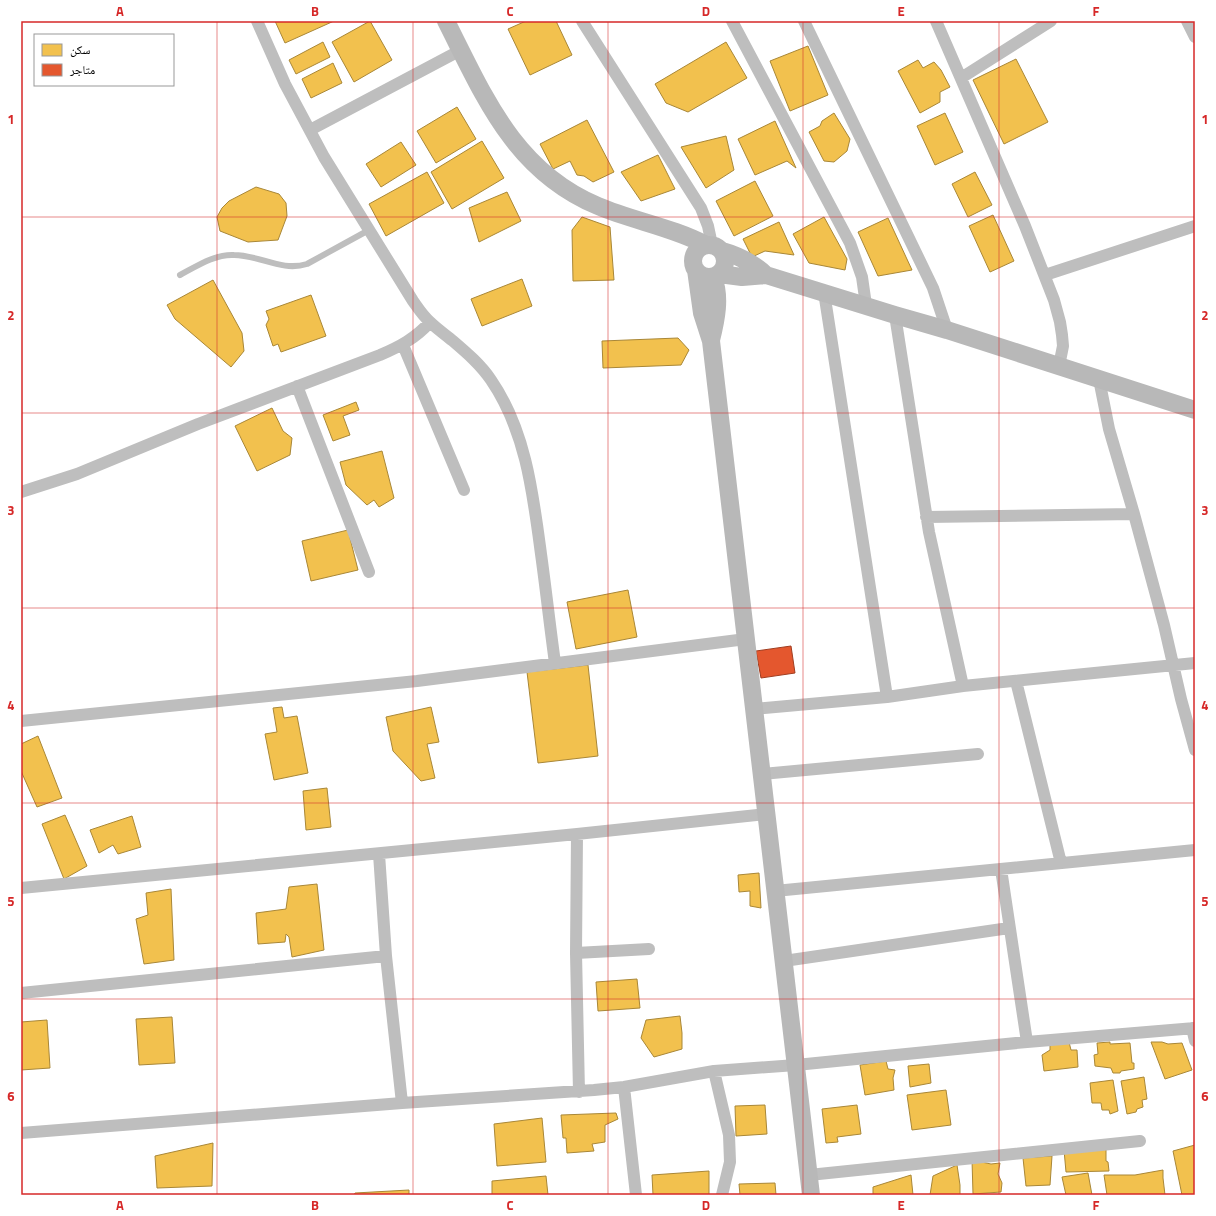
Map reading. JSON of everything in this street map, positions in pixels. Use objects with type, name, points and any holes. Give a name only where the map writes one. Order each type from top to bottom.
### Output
[{"type":"street","points":[[257,21],[285,84],[338,181],[413,301],[430,322],[466,352],[490,379],[501,395],[510,414],[519,435],[533,494],[555,663]]},
{"type":"street","points":[[446,21],[485,98],[505,131],[530,160],[545,174],[563,187],[596,206],[684,234],[750,262],[766,275]]},
{"type":"street","points":[[582,21],[701,208],[708,226],[713,247],[725,257],[723,269],[716,275],[716,321],[711,341]]},
{"type":"street","points":[[732,21],[850,243],[862,277],[866,306]]},
{"type":"street","points":[[804,21],[932,288],[947,330]]},
{"type":"street","points":[[936,21],[1045,275],[1054,300],[1060,322],[1062,346],[1059,366]]},
{"type":"street","points":[[961,78],[1051,21]]},
{"type":"street","points":[[1187,21],[1195,37]]},
{"type":"street","points":[[310,130],[461,50]]},
{"type":"street","points":[[1045,275],[1195,226]]},
{"type":"street","points":[[661,227],[695,265],[701,275],[707,277],[716,275],[742,277],[766,275],[947,330],[1195,410]]},
{"type":"street","points":[[713,247],[700,248],[696,252],[695,265],[702,313],[711,341],[811,1195]]},
{"type":"street","points":[[824,292],[887,697]]},
{"type":"street","points":[[895,315],[926,517],[963,686]]},
{"type":"street","points":[[21,492],[77,474],[180,431],[380,355],[403,345],[418,334],[430,322]]},
{"type":"street","points":[[403,345],[464,490]]},
{"type":"street","points":[[1099,379],[1108,429],[1134,514],[1195,750]]},
{"type":"street","points":[[297,386],[369,572]]},
{"type":"street","points":[[926,517],[1134,514]]},
{"type":"street","points":[[21,721],[417,681],[746,639]]},
{"type":"street","points":[[754,709],[887,697],[963,686],[1195,664]]},
{"type":"street","points":[[1016,681],[1061,863]]},
{"type":"street","points":[[762,774],[978,754]]},
{"type":"street","points":[[21,888],[379,854],[766,814]]},
{"type":"street","points":[[577,834],[576,953],[579,1092]]},
{"type":"street","points":[[776,891],[1195,850]]},
{"type":"street","points":[[379,854],[386,956],[402,1103]]},
{"type":"street","points":[[1001,869],[1027,1042]]},
{"type":"street","points":[[784,960],[1009,928]]},
{"type":"street","points":[[576,953],[648,949]]},
{"type":"street","points":[[21,993],[386,956]]},
{"type":"street","points":[[21,1133],[402,1103],[579,1092],[624,1087],[714,1071],[796,1065],[1027,1042],[1193,1028],[1195,1041]]},
{"type":"street","points":[[714,1071],[730,1135],[730,1162],[722,1195]]},
{"type":"street","points":[[624,1087],[636,1195]]},
{"type":"street","points":[[809,1175],[1140,1141]]},
{"type":"lane","points":[[180,275],[205,262],[226,255],[247,256],[290,267],[297,267],[307,264],[369,230]]},
{"type":"building: سكن","points":[[275,21],[334,21],[285,43]]},
{"type":"building: سكن","points":[[370,21],[392,60],[354,82],[332,42]]},
{"type":"building: سكن","points":[[526,21],[556,21],[572,55],[530,75],[508,29]]},
{"type":"building: سكن","points":[[323,42],[330,57],[296,74],[289,60]]},
{"type":"building: سكن","points":[[726,42],[747,78],[688,112],[666,103],[655,84]]},
{"type":"building: سكن","points":[[808,46],[828,95],[790,111],[770,61]]},
{"type":"building: سكن","points":[[1016,59],[1048,122],[1004,144],[973,80]]},
{"type":"building: سكن","points":[[918,60],[923,68],[934,62],[941,70],[950,87],[940,92],[940,102],[920,113],[898,71]]},
{"type":"building: سكن","points":[[333,63],[342,83],[311,98],[302,79]]},
{"type":"building: سكن","points":[[457,107],[476,139],[436,163],[417,131]]},
{"type":"building: سكن","points":[[834,113],[850,139],[847,151],[834,162],[824,161],[809,132],[820,126],[822,121]]},
{"type":"building: سكن","points":[[945,113],[963,152],[935,165],[917,126]]},
{"type":"building: سكن","points":[[587,120],[614,172],[593,182],[584,176],[577,175],[570,161],[553,169],[540,144]]},
{"type":"building: سكن","points":[[775,121],[796,168],[787,161],[755,175],[738,139]]},
{"type":"building: سكن","points":[[726,136],[734,170],[706,188],[681,147]]},
{"type":"building: سكن","points":[[482,141],[504,178],[452,209],[431,172]]},
{"type":"building: سكن","points":[[401,142],[416,165],[381,187],[366,164]]},
{"type":"building: سكن","points":[[658,155],[675,189],[641,201],[621,172]]},
{"type":"building: سكن","points":[[427,172],[444,203],[386,236],[369,204]]},
{"type":"building: سكن","points":[[975,172],[992,205],[968,217],[952,184]]},
{"type":"building: سكن","points":[[755,181],[773,216],[734,236],[716,201]]},
{"type":"building: سكن","points":[[256,187],[279,194],[286,203],[287,216],[278,240],[248,242],[220,231],[217,217],[222,208],[229,201]]},
{"type":"building: سكن","points":[[507,192],[521,221],[479,242],[469,208]]},
{"type":"building: سكن","points":[[993,215],[1014,261],[990,272],[969,226]]},
{"type":"building: سكن","points":[[582,217],[610,227],[614,280],[573,281],[572,230]]},
{"type":"building: سكن","points":[[824,217],[847,259],[845,270],[809,263],[793,234]]},
{"type":"building: سكن","points":[[888,218],[912,270],[878,276],[858,232]]},
{"type":"building: سكن","points":[[779,222],[794,255],[765,251],[752,257],[743,239]]},
{"type":"building: سكن","points":[[522,279],[532,306],[482,326],[471,299]]},
{"type":"building: سكن","points":[[213,280],[242,333],[244,351],[231,367],[175,319],[167,305]]},
{"type":"building: سكن","points":[[311,295],[326,336],[281,352],[278,344],[273,346],[266,325],[269,319],[266,311]]},
{"type":"building: سكن","points":[[678,338],[689,350],[681,365],[603,368],[602,341]]},
{"type":"building: سكن","points":[[356,402],[359,410],[343,416],[350,435],[333,441],[323,415]]},
{"type":"building: سكن","points":[[272,408],[283,431],[292,438],[290,455],[257,471],[235,426]]},
{"type":"building: سكن","points":[[382,451],[394,498],[379,507],[374,500],[367,505],[346,485],[340,462]]},
{"type":"building: سكن","points":[[348,530],[358,570],[311,581],[302,541]]},
{"type":"building: سكن","points":[[628,590],[637,637],[576,649],[567,602]]},
{"type":"building: سكن","points":[[588,665],[598,756],[538,763],[527,672]]},
{"type":"building: سكن","points":[[282,707],[284,718],[297,716],[308,773],[274,780],[265,734],[277,732],[273,708]]},
{"type":"building: سكن","points":[[431,707],[439,742],[427,744],[435,778],[421,781],[393,751],[386,717]]},
{"type":"building: سكن","points":[[38,736],[62,798],[37,807],[21,771],[21,744]]},
{"type":"building: سكن","points":[[327,788],[331,827],[306,830],[303,791]]},
{"type":"building: سكن","points":[[65,815],[87,866],[64,879],[42,824]]},
{"type":"building: سكن","points":[[132,816],[141,847],[118,854],[113,845],[99,853],[90,830]]},
{"type":"building: سكن","points":[[759,873],[761,908],[750,906],[750,891],[739,892],[738,875]]},
{"type":"building: سكن","points":[[317,884],[324,950],[292,957],[289,937],[286,934],[285,942],[258,944],[256,913],[286,909],[289,887]]},
{"type":"building: سكن","points":[[171,889],[174,960],[144,964],[136,919],[148,915],[146,893]]},
{"type":"building: سكن","points":[[637,979],[640,1008],[598,1011],[596,982]]},
{"type":"building: سكن","points":[[680,1016],[682,1049],[654,1057],[641,1038],[646,1020]]},
{"type":"building: سكن","points":[[172,1017],[175,1063],[139,1065],[136,1019]]},
{"type":"building: سكن","points":[[47,1020],[50,1068],[21,1070],[21,1022]]},
{"type":"building: سكن","points":[[1069,1042],[1071,1050],[1077,1050],[1078,1067],[1044,1071],[1042,1055],[1050,1050],[1050,1044]]},
{"type":"building: سكن","points":[[1110,1042],[1110,1044],[1130,1043],[1134,1069],[1121,1071],[1120,1073],[1113,1073],[1111,1068],[1095,1066],[1094,1055],[1098,1054],[1097,1043]]},
{"type":"building: سكن","points":[[1151,1042],[1162,1042],[1168,1044],[1182,1043],[1192,1070],[1165,1079]]},
{"type":"building: سكن","points":[[886,1061],[888,1069],[895,1070],[893,1078],[894,1090],[865,1095],[860,1065]]},
{"type":"building: سكن","points":[[929,1064],[931,1083],[910,1087],[908,1066]]},
{"type":"building: سكن","points":[[1144,1077],[1147,1099],[1142,1100],[1143,1107],[1137,1109],[1136,1112],[1127,1114],[1121,1081]]},
{"type":"building: سكن","points":[[1113,1080],[1118,1111],[1110,1114],[1109,1110],[1102,1110],[1101,1103],[1092,1103],[1090,1083]]},
{"type":"building: سكن","points":[[946,1090],[951,1125],[912,1130],[907,1095]]},
{"type":"building: سكن","points":[[765,1105],[767,1134],[736,1136],[735,1106]]},
{"type":"building: سكن","points":[[857,1105],[861,1134],[837,1137],[838,1142],[826,1143],[822,1109]]},
{"type":"building: سكن","points":[[616,1113],[618,1119],[605,1125],[605,1142],[592,1144],[594,1151],[567,1153],[566,1138],[563,1138],[561,1115]]},
{"type":"building: سكن","points":[[542,1118],[546,1162],[497,1166],[494,1124]]},
{"type":"building: سكن","points":[[213,1143],[212,1186],[157,1188],[155,1156]]},
{"type":"building: سكن","points":[[1195,1145],[1195,1195],[1182,1195],[1173,1151]]},
{"type":"building: سكن","points":[[1106,1148],[1106,1161],[1108,1162],[1109,1171],[1066,1172],[1064,1150]]},
{"type":"building: سكن","points":[[1052,1156],[1050,1185],[1026,1186],[1023,1158]]},
{"type":"building: سكن","points":[[972,1160],[991,1164],[1000,1163],[998,1174],[1002,1183],[1001,1192],[973,1194]]},
{"type":"building: سكن","points":[[957,1165],[960,1195],[930,1195],[933,1176]]},
{"type":"building: سكن","points":[[1163,1170],[1165,1195],[1107,1195],[1104,1175],[1135,1175]]},
{"type":"building: سكن","points":[[709,1171],[709,1195],[653,1195],[652,1175]]},
{"type":"building: سكن","points":[[1088,1173],[1092,1195],[1066,1195],[1062,1177]]},
{"type":"building: سكن","points":[[911,1175],[913,1195],[873,1195],[873,1187]]},
{"type":"building: سكن","points":[[546,1176],[548,1195],[492,1195],[492,1181]]},
{"type":"building: سكن","points":[[775,1183],[776,1195],[740,1195],[739,1184]]},
{"type":"building: سكن","points":[[409,1190],[409,1195],[354,1195],[355,1193]]},
{"type":"building: متاجر","points":[[791,646],[795,673],[761,678],[756,651]]}]
